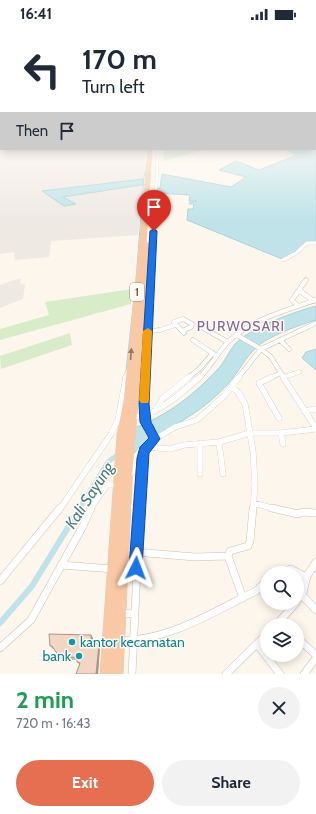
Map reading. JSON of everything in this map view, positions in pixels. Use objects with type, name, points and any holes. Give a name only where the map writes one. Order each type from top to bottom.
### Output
[{"type":"highway","name":"1","points":[[126,433],[133,417],[144,332],[143,261],[149,160]]},
{"type":"highway","name":"1","points":[[116,674],[120,640],[127,613],[133,504],[127,468],[126,433],[130,369],[155,160]]},
{"type":"highway","name":"1","points":[[107,674],[115,569],[119,485],[127,468]]},
{"type":"street","points":[[154,438],[145,419],[144,332],[157,160]]},
{"type":"street","points":[[283,260],[296,253],[307,243],[316,243]]},
{"type":"street","points":[[298,306],[292,301],[306,280]]},
{"type":"street","points":[[300,291],[315,300]]},
{"type":"street","points":[[145,419],[155,410],[163,398],[199,369],[237,335],[269,316],[315,300]]},
{"type":"street","points":[[144,332],[163,330],[175,325],[174,322],[182,319],[192,324],[191,327],[183,332],[175,325]]},
{"type":"street","points":[[127,468],[137,455],[154,438],[175,427],[197,420],[224,396],[259,348],[316,324]]},
{"type":"street","points":[[203,328],[228,342]]},
{"type":"street","points":[[145,447],[167,450],[200,443],[219,442],[239,435],[251,433],[281,433],[316,428],[271,357],[237,335]]},
{"type":"street","points":[[193,340],[215,354]]},
{"type":"street","points":[[280,340],[289,349]]},
{"type":"street","points":[[0,581],[54,517],[112,434],[121,408],[125,379],[130,369]]},
{"type":"street","points":[[279,418],[259,383],[282,375],[298,372]]},
{"type":"street","points":[[228,556],[230,551],[248,546],[250,541],[254,465],[246,404],[238,392],[232,387]]},
{"type":"street","points":[[304,411],[316,409]]},
{"type":"street","points":[[133,417],[145,419]]},
{"type":"street","points":[[281,433],[283,444]]},
{"type":"street","points":[[219,442],[223,474]]},
{"type":"street","points":[[200,443],[200,474]]},
{"type":"street","points":[[133,504],[145,447]]},
{"type":"street","points":[[0,648],[31,620],[83,526],[92,505],[102,491],[107,485],[119,485]]},
{"type":"street","points":[[253,503],[298,514],[303,512],[316,513]]},
{"type":"street","points":[[130,553],[195,557],[228,556]]},
{"type":"street","points":[[228,556],[233,566],[243,598]]},
{"type":"street","points":[[304,591],[306,587],[306,577],[316,562]]},
{"type":"street","points":[[61,566],[115,569]]},
{"type":"street","points":[[120,640],[132,641],[173,631],[243,598],[260,587]]},
{"type":"street","points":[[304,597],[316,610]]},
{"type":"street","points":[[127,613],[132,641],[132,674]]},
{"type":"street","points":[[226,674],[258,644],[280,674]]},
{"type":"street","points":[[304,645],[316,657],[304,674]]},
{"type":"shaded area","points":[[0,160],[145,160],[143,179],[43,191],[64,206],[76,204],[62,197],[143,185],[138,235],[51,241],[49,257],[15,260],[14,252],[0,254]]},
{"type":"shaded area","points":[[21,278],[20,284],[25,284],[23,299],[0,308],[0,285]]},
{"type":"green space","points":[[132,289],[131,304],[0,340],[0,329],[49,315],[45,302]]},
{"type":"green space","points":[[70,333],[72,345],[1,369],[0,356]]},
{"type":"water","points":[[284,160],[316,160],[316,243],[308,241],[302,248],[282,259],[187,220],[188,209],[193,209],[194,204],[189,204],[190,202],[197,201],[189,201],[190,195],[157,193],[157,189],[160,188],[162,174],[231,187],[246,177],[219,170],[236,161],[259,170]]},
{"type":"water","points":[[143,179],[143,185],[63,197],[76,204],[64,206],[42,191]]},
{"type":"water","points":[[316,306],[316,320],[286,331],[263,342],[249,355],[236,375],[211,401],[183,420],[154,436],[133,454],[134,428],[169,411],[200,387],[219,368],[236,343],[243,337],[252,331],[274,321]]},
{"type":"water","points":[[316,349],[316,370],[302,358],[306,352]]},
{"type":"building","points":[[49,634],[91,635],[91,643],[99,644],[96,674],[76,674],[80,663],[77,662],[77,657],[60,658],[52,646],[50,646]]},
{"type":"waterway","points":[[136,280],[144,176],[147,164]]},
{"type":"waterway","points":[[126,371],[135,289]]},
{"type":"waterway","name":"Kali Sayung","points":[[79,509],[108,462],[120,453]]},
{"type":"waterway","name":"Kali Sayung","points":[[0,623],[32,586],[80,508]]},
{"type":"slow traffic","points":[[144,400],[148,331]]},
{"type":"place","name":"kantor kecamatan","points":[[72,642]]},
{"type":"place","name":"bank","points":[[79,656]]},
{"type":"district","name":"PURWOSARI","points":[[241,326]]},
{"type":"route","points":[[136,568],[142,458],[144,451],[155,439],[144,416],[144,388],[154,231]]}]
